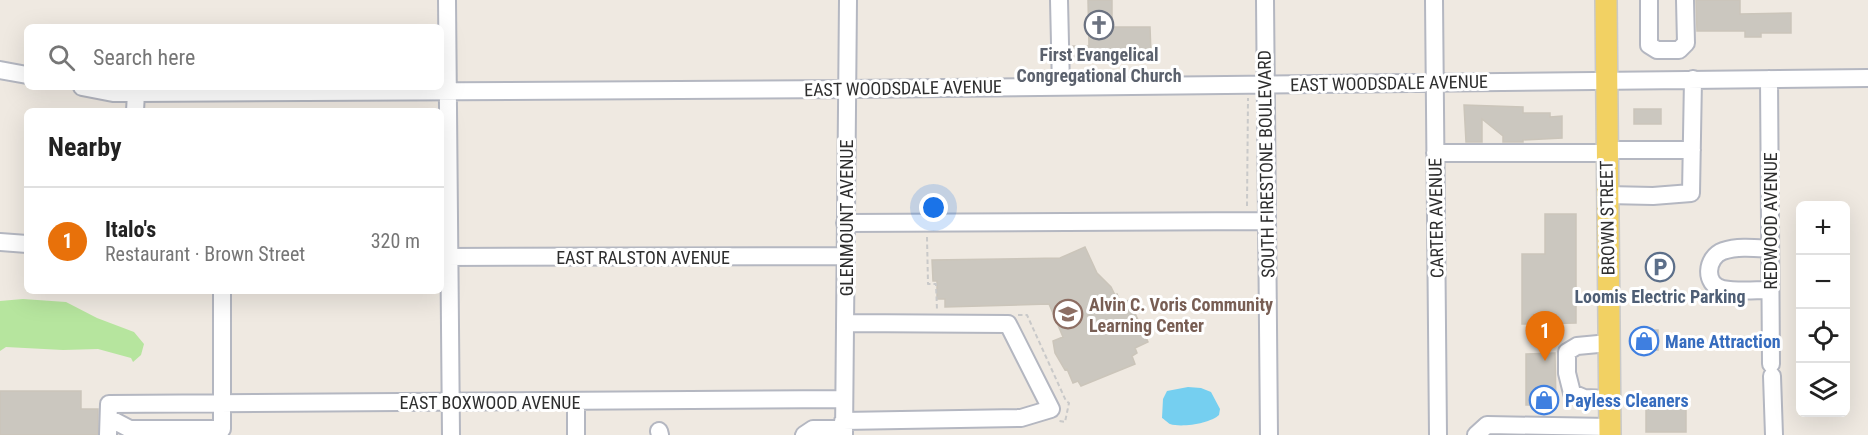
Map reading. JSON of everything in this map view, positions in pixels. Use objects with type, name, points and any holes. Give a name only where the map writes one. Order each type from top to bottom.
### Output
[{"type":"main road","name":"BROWN STREET","points":[[1606,0],[1610,431]]},
{"type":"street","points":[[447,0],[445,257],[451,435]]},
{"type":"street","name":"GLENMOUNT AVENUE","points":[[844,428],[848,0]]},
{"type":"street","points":[[1059,0],[1061,87]]},
{"type":"street","name":"SOUTH FIRESTONE BOULEVARD","points":[[1264,0],[1269,435]]},
{"type":"street","name":"CARTER AVENUE","points":[[1434,0],[1438,435]]},
{"type":"street","points":[[1649,0],[1649,45],[1657,50],[1679,50],[1686,43],[1685,0]]},
{"type":"street","points":[[1668,50],[1668,80]]},
{"type":"street","points":[[0,70],[24,74]]},
{"type":"street","name":"EAST WOODSDALE AVENUE","points":[[97,90],[112,93],[136,93],[847,89],[1868,78]]},
{"type":"street","points":[[1607,195],[1653,196],[1691,193],[1693,79]]},
{"type":"street","name":"REDWOOD AVENUE","points":[[1769,79],[1771,370],[1774,435]]},
{"type":"street","points":[[135,108],[136,93]]},
{"type":"street","points":[[1435,153],[1692,150]]},
{"type":"street","points":[[845,223],[1267,221]]},
{"type":"street","points":[[0,242],[24,244]]},
{"type":"street","points":[[1770,249],[1737,248],[1722,251],[1713,257],[1709,274],[1711,282],[1724,290],[1770,290]]},
{"type":"street","name":"EAST RALSTON AVENUE","points":[[445,257],[845,256]]},
{"type":"street","points":[[108,435],[109,418],[130,429],[222,429],[222,294]]},
{"type":"street","points":[[804,435],[813,429],[1022,418],[1052,409],[1008,324],[845,323]]},
{"type":"street","points":[[1609,343],[1577,346],[1567,352],[1567,373],[1572,393],[1584,398],[1610,399]]},
{"type":"street","name":"EAST BOXWOOD AVENUE","points":[[109,418],[109,404],[844,399]]},
{"type":"street","points":[[576,401],[576,435]]},
{"type":"street","points":[[1476,435],[1487,425],[1610,431]]},
{"type":"path","points":[[1247,221],[1248,97]]},
{"type":"path","points":[[927,222],[928,284],[936,284],[937,324]]},
{"type":"path","points":[[1016,315],[1027,315],[1066,401],[1069,403],[1065,422],[1052,420]]},
{"type":"green space","points":[[23,299],[66,302],[97,318],[134,332],[144,344],[141,355],[133,362],[131,358],[98,349],[6,347],[0,351],[0,301]]},
{"type":"water","points":[[1188,387],[1211,392],[1220,409],[1219,415],[1189,425],[1170,424],[1162,418],[1163,399],[1167,391]]},
{"type":"building","points":[[1088,0],[1112,0],[1112,27],[1150,27],[1151,53],[1117,54],[1118,59],[1073,60],[1073,46],[1089,46]]},
{"type":"building","points":[[1696,0],[1740,0],[1740,14],[1791,13],[1791,33],[1761,33],[1761,37],[1745,37],[1745,31],[1697,31]]},
{"type":"building","points":[[1464,105],[1523,107],[1523,113],[1550,113],[1550,117],[1562,116],[1562,138],[1503,142],[1503,136],[1482,119],[1482,142],[1466,142]]},
{"type":"building","points":[[1634,109],[1661,109],[1661,124],[1634,124]]},
{"type":"building","points":[[1545,214],[1576,214],[1576,323],[1522,324],[1522,254],[1545,254]]},
{"type":"building","points":[[1085,247],[1097,273],[1111,287],[1115,295],[1117,294],[1121,304],[1129,300],[1148,342],[1135,348],[1137,353],[1132,356],[1135,364],[1081,386],[1078,381],[1073,383],[1067,369],[1065,370],[1055,353],[1053,341],[1063,337],[1049,304],[945,307],[945,299],[937,299],[937,281],[933,281],[932,260],[1060,258]]},
{"type":"building","points":[[1639,330],[1658,330],[1658,350],[1639,350]]},
{"type":"building","points":[[1555,353],[1556,405],[1526,405],[1526,354]]},
{"type":"building","points":[[0,391],[81,391],[81,409],[98,409],[98,435],[0,435]]},
{"type":"building","points":[[1646,396],[1686,396],[1686,432],[1646,432]]},
{"type":"place","name":"First Evangelical Congregational Church","points":[[1099,25]]},
{"type":"place","name":"Loomis Electric Parking","points":[[1660,267]]},
{"type":"place","name":"Alvin C. Voris Community Learning Center","points":[[1068,314]]},
{"type":"place","name":"Mane Attraction","points":[[1644,341]]},
{"type":"place","name":"Italo's","points":[[1545,361]]},
{"type":"place","name":"Payless Cleaners","points":[[1544,400]]}]
